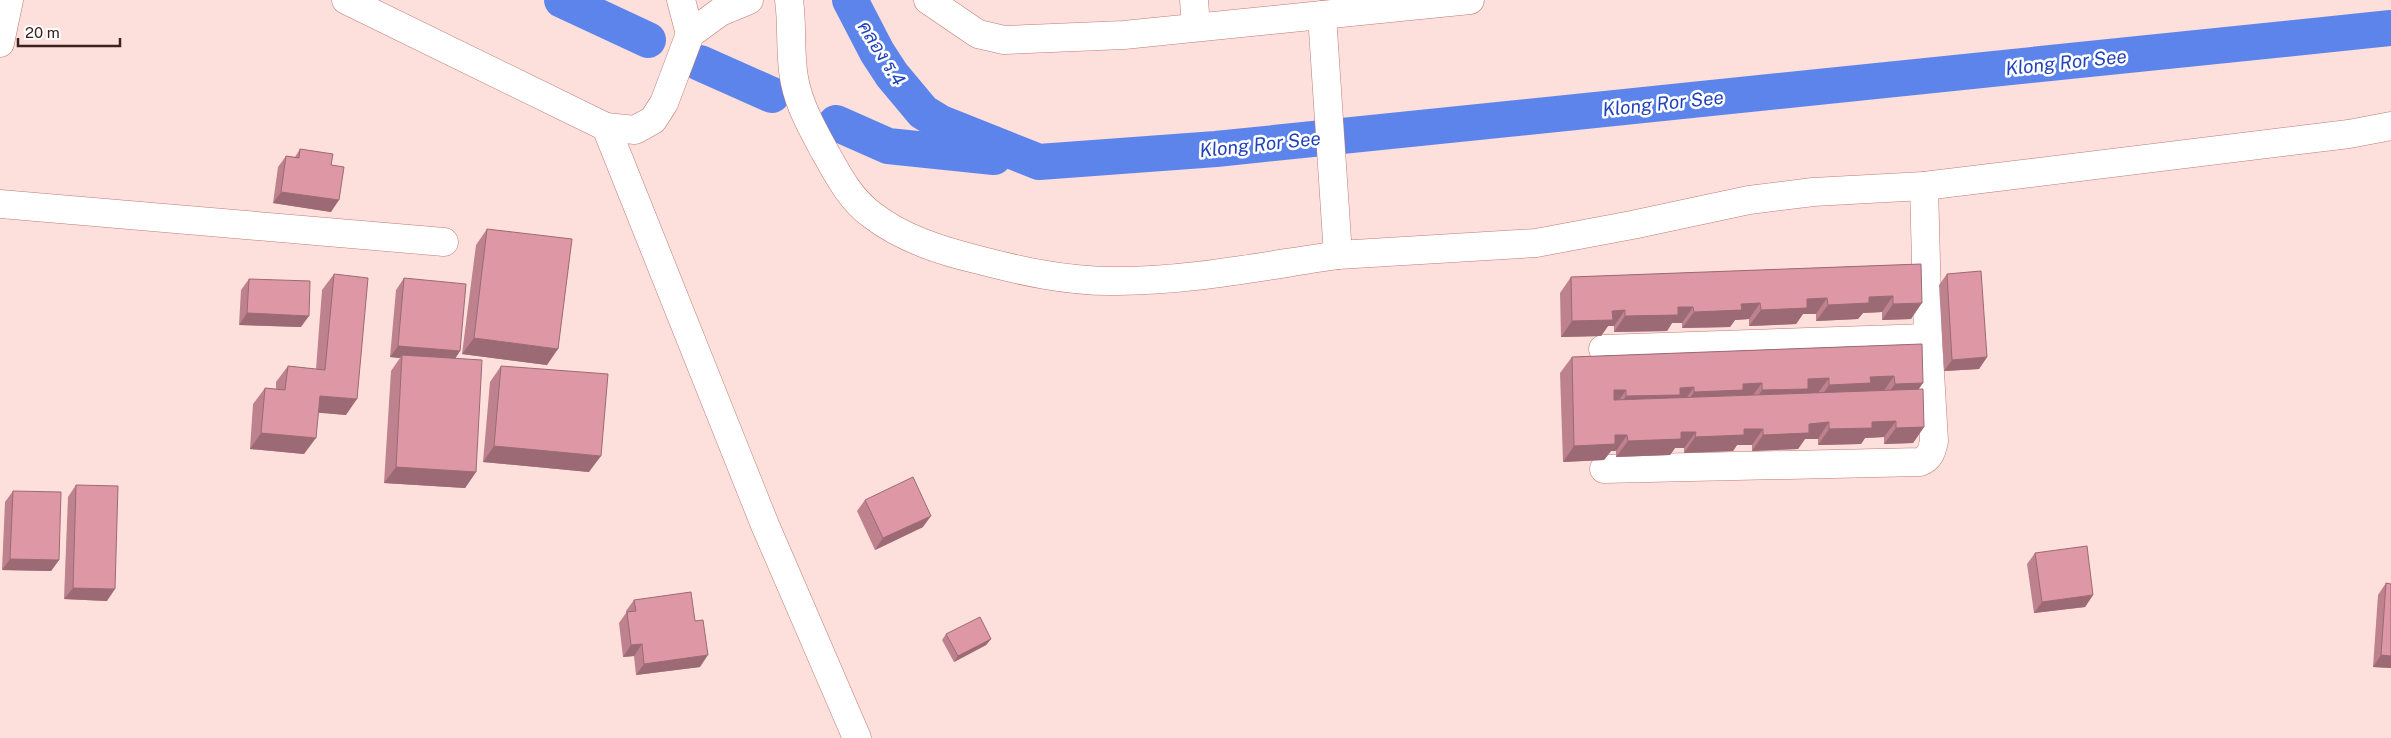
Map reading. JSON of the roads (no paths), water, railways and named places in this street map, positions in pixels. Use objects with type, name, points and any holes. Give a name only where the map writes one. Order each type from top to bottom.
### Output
[{"type":"street","points":[[0,43],[9,0]]},
{"type":"street","points":[[346,0],[606,128],[635,130],[644,126],[658,115],[690,34],[720,12],[749,0]]},
{"type":"street","points":[[681,0],[690,34]]},
{"type":"street","points":[[789,0],[795,83],[809,123],[843,183],[852,196],[871,215],[929,246],[1026,272],[1108,281],[1162,279],[1338,255],[1536,243],[1632,226],[1749,200],[1813,192],[1924,186],[2349,134],[2391,126]]},
{"type":"street","points":[[928,0],[978,34],[1004,40],[1124,35],[1322,15],[1412,2],[1470,0]]},
{"type":"street","points":[[1194,0],[1196,28]]},
{"type":"street","points":[[1322,15],[1338,255]]},
{"type":"street","points":[[606,128],[765,525],[857,738]]},
{"type":"street","points":[[1604,470],[1920,462],[1930,455],[1934,441],[1928,338],[1924,186]]},
{"type":"street","points":[[0,204],[444,242]]},
{"type":"street","points":[[1603,348],[1928,338]]},
{"type":"waterway","points":[[562,0],[648,40]]},
{"type":"waterway","name":"Klong Ror See","points":[[850,0],[877,52],[892,75],[923,112],[941,123],[1039,162],[1216,149],[2391,28]]},
{"type":"waterway","points":[[700,63],[772,95]]},
{"type":"waterway","points":[[836,123],[888,146],[994,157]]},
{"type":"water label","name":"คลอง ร.4","points":[[882,53]]}]
